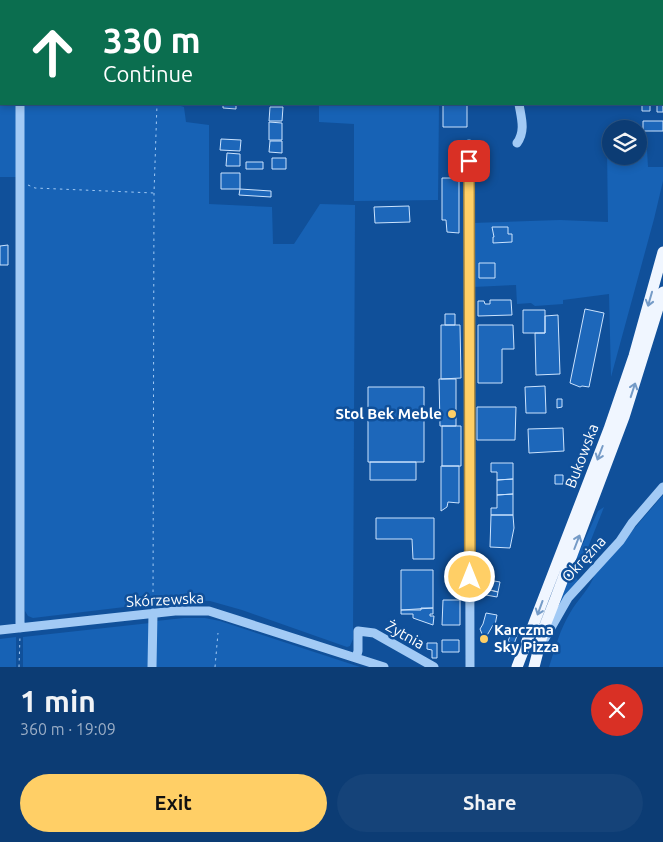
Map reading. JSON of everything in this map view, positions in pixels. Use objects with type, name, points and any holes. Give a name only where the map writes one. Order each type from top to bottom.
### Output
[{"type":"main road","name":"Bukowska","points":[[517,667],[609,428],[634,356],[663,252]]},
{"type":"main road","name":"Bukowska","points":[[535,662],[549,614],[624,416],[663,292]]},
{"type":"street","points":[[20,105],[20,628]]},
{"type":"street","points":[[517,143],[522,137],[523,129],[519,105]]},
{"type":"street","points":[[469,144],[470,667]]},
{"type":"street","name":"Okrężna","points":[[535,662],[561,608],[584,579],[620,541],[632,523],[663,487]]},
{"type":"street","name":"Skórzewska","points":[[0,630],[152,613],[198,610],[214,612],[384,667]]},
{"type":"street","points":[[152,613],[152,667]]},
{"type":"street","name":"Żytnia","points":[[356,658],[358,631],[370,632],[434,667]]},
{"type":"path","points":[[152,613],[154,193],[157,105]]},
{"type":"path","points":[[20,184],[30,185],[35,188],[154,193]]},
{"type":"path","points":[[19,667],[20,628]]},
{"type":"path","points":[[215,667],[218,633]]},
{"type":"shaded area","points":[[0,105],[16,105],[16,177],[0,177]]},
{"type":"shaded area","points":[[24,105],[178,105],[184,107],[186,122],[209,125],[209,204],[272,207],[273,244],[294,244],[320,204],[355,205],[353,639],[350,646],[347,647],[242,610],[210,601],[183,600],[33,618],[28,616],[25,611],[23,412]]},
{"type":"shaded area","points":[[319,105],[439,105],[438,200],[354,201],[354,124],[319,122]]},
{"type":"shaded area","points":[[647,150],[648,167],[663,167],[663,181],[611,377],[609,294],[563,300],[563,304],[535,306],[531,303],[517,304],[516,285],[473,287],[472,223],[560,220],[608,222],[607,165],[647,165]]},
{"type":"shaded area","points":[[663,495],[663,667],[549,667],[566,619],[573,607],[595,574]]},
{"type":"shaded area","points":[[604,507],[576,578],[579,581],[561,603],[559,602],[575,561],[598,511]]},
{"type":"shaded area","points":[[205,618],[220,621],[360,667],[155,667],[156,621]]},
{"type":"shaded area","points":[[150,623],[150,667],[23,667],[23,637]]},
{"type":"shaded area","points":[[16,637],[16,667],[0,667],[0,639]]},
{"type":"building","points":[[223,105],[236,105],[236,109],[223,108]]},
{"type":"building","points":[[443,105],[467,105],[467,127],[443,127]]},
{"type":"building","points":[[642,105],[650,105],[650,111],[642,111]]},
{"type":"building","points":[[657,105],[663,105],[663,112],[657,112]]},
{"type":"building","points":[[270,107],[283,107],[282,121],[269,121]]},
{"type":"building","points":[[647,121],[663,121],[663,131],[647,131]]},
{"type":"building","points":[[269,122],[282,123],[282,140],[269,140]]},
{"type":"building","points":[[221,139],[241,140],[240,151],[220,150]]},
{"type":"building","points":[[270,141],[282,141],[282,153],[269,152]]},
{"type":"building","points":[[227,153],[240,154],[240,166],[226,166]]},
{"type":"building","points":[[272,158],[286,158],[286,169],[272,169]]},
{"type":"building","points":[[246,162],[263,162],[263,169],[246,169]]},
{"type":"building","points":[[458,171],[466,172],[465,177],[457,177]]},
{"type":"building","points":[[221,173],[240,173],[240,189],[221,189]]},
{"type":"building","points":[[442,178],[459,178],[459,233],[447,232],[446,220],[442,220]]},
{"type":"building","points":[[240,189],[271,191],[271,197],[239,195]]},
{"type":"building","points":[[409,206],[410,222],[375,223],[374,207]]},
{"type":"building","points":[[492,227],[508,227],[508,234],[512,234],[512,242],[493,243]]},
{"type":"building","points":[[8,245],[8,265],[0,265],[0,246]]},
{"type":"building","points":[[479,263],[495,263],[495,278],[479,278]]},
{"type":"building","points":[[490,300],[511,300],[512,315],[478,316],[478,301],[490,304]]},
{"type":"building","points":[[585,309],[604,313],[589,387],[580,387],[570,383]]},
{"type":"building","points":[[523,310],[545,310],[545,333],[523,333]]},
{"type":"building","points":[[445,314],[455,314],[455,325],[445,325]]},
{"type":"building","points":[[558,315],[560,374],[536,375],[535,333],[545,333],[545,316]]},
{"type":"building","points":[[441,325],[460,325],[461,378],[441,379]]},
{"type":"building","points":[[478,325],[513,325],[514,349],[502,349],[502,383],[478,383]]},
{"type":"building","points":[[439,379],[456,379],[456,426],[440,426]]},
{"type":"building","points":[[545,386],[546,413],[526,413],[525,387]]},
{"type":"building","points":[[368,387],[424,387],[424,462],[368,462]]},
{"type":"building","points":[[557,399],[562,399],[562,407],[557,408]]},
{"type":"building","points":[[477,407],[516,407],[515,440],[477,440]]},
{"type":"building","points":[[442,426],[461,426],[461,466],[442,466]]},
{"type":"building","points":[[563,428],[564,451],[529,453],[528,429]]},
{"type":"building","points":[[370,462],[416,462],[416,480],[370,480]]},
{"type":"building","points":[[491,463],[513,463],[513,479],[497,480],[497,472],[491,472]]},
{"type":"building","points":[[441,466],[459,466],[459,503],[448,502],[447,507],[441,511]]},
{"type":"building","points":[[555,475],[563,475],[563,484],[555,484]]},
{"type":"building","points":[[513,479],[513,494],[497,495],[497,480]]},
{"type":"building","points":[[513,494],[513,515],[491,515],[491,508],[497,508],[497,495]]},
{"type":"building","points":[[491,515],[513,515],[514,528],[510,548],[490,547]]},
{"type":"building","points":[[376,518],[434,518],[434,559],[413,559],[412,539],[376,539]]},
{"type":"building","points":[[401,570],[433,570],[433,608],[401,610]]},
{"type":"building","points":[[477,578],[500,582],[498,592],[476,587]]},
{"type":"building","points":[[487,589],[498,592],[497,597],[486,595]]},
{"type":"building","points":[[443,600],[460,600],[460,625],[442,625]]},
{"type":"building","points":[[421,608],[433,608],[433,614],[430,614],[430,616],[434,616],[433,625],[413,618],[413,614],[401,614],[401,610],[421,610]]},
{"type":"building","points":[[486,613],[497,615],[495,625],[493,625],[485,639],[481,638],[480,629]]},
{"type":"building","points":[[507,629],[518,633],[514,644],[508,641],[510,636],[505,634]]},
{"type":"building","points":[[442,640],[459,640],[459,652],[442,652]]},
{"type":"building","points":[[427,643],[437,643],[437,658],[432,658],[432,650],[427,649]]},
{"type":"place","name":"Stol Bek Meble","points":[[452,414]]},
{"type":"place","name":"Karczma Sky Pizza","points":[[484,639]]},
{"type":"route","points":[[469,161],[470,577]]}]
